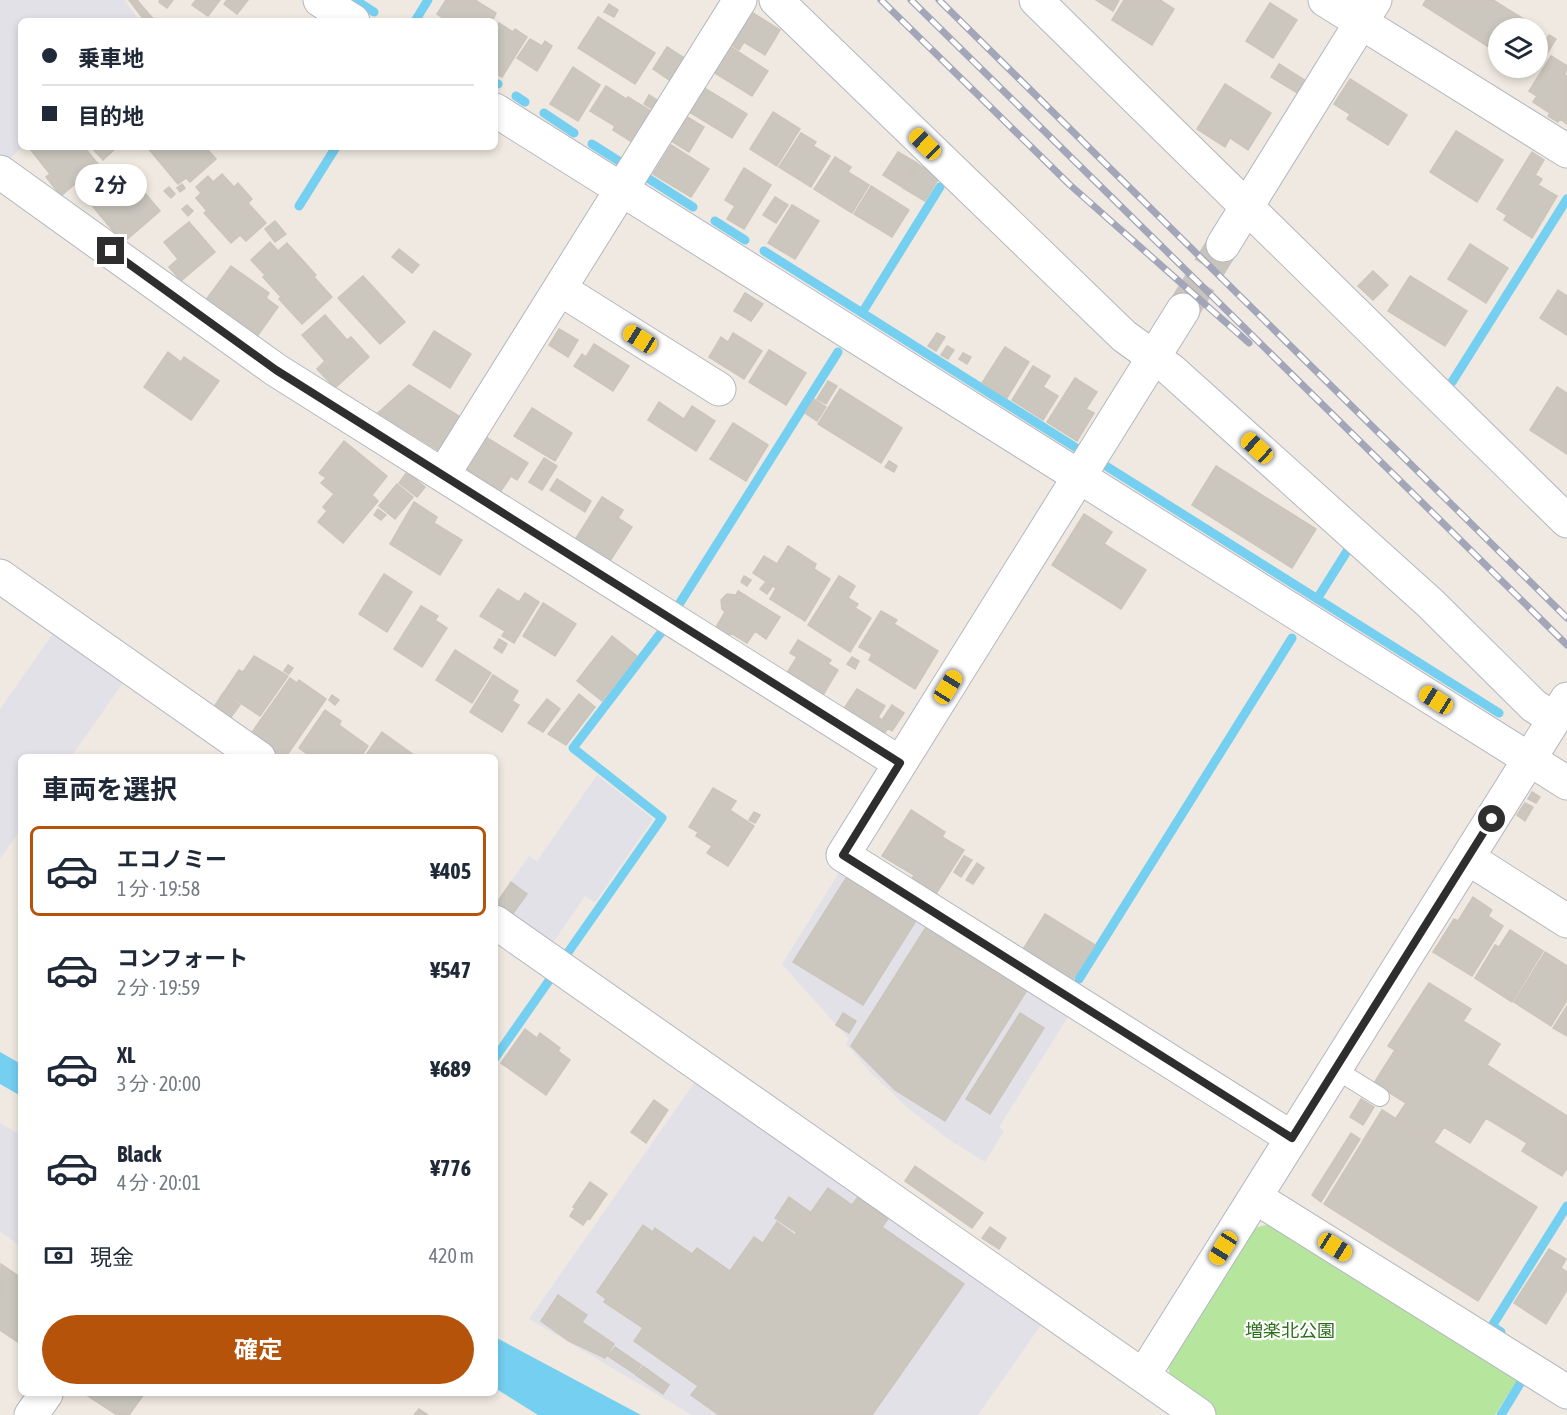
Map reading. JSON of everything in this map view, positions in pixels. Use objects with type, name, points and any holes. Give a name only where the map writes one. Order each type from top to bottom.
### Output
[{"type":"street","points":[[320,0],[348,18]]},
{"type":"street","points":[[443,475],[741,0]]},
{"type":"street","points":[[776,0],[1124,336],[1171,370],[1430,603],[1534,706],[1561,709],[1153,1360]]},
{"type":"street","points":[[1036,0],[1567,521]]},
{"type":"street","points":[[1326,0],[1368,11],[1567,151]]},
{"type":"street","points":[[1223,244],[1368,11]]},
{"type":"street","points":[[498,112],[1567,783]]},
{"type":"street","points":[[0,172],[276,370],[900,763]]},
{"type":"street","points":[[560,289],[719,389]]},
{"type":"street","points":[[1183,310],[843,855],[1292,1138]]},
{"type":"street","points":[[0,576],[253,754]]},
{"type":"street","points":[[1467,858],[1567,921]]},
{"type":"street","points":[[498,924],[1199,1415]]},
{"type":"street","points":[[1255,1197],[1567,1392]]},
{"type":"street","points":[[31,1415],[45,1396]]},
{"type":"lane","points":[[1335,1070],[1380,1097]]},
{"type":"shaded area","points":[[0,0],[124,0],[138,18],[18,18],[20,150],[7,161],[0,156]]},
{"type":"shaded area","points":[[57,628],[127,677],[73,754],[18,754],[18,833],[0,859],[0,709]]},
{"type":"shaded area","points":[[597,775],[653,819],[595,902],[585,896],[550,947],[498,911],[498,900],[529,856],[537,861]]},
{"type":"shaded area","points":[[842,868],[1071,1012],[999,1127],[1004,1131],[985,1162],[948,1139],[908,1108],[872,1074],[846,1044],[849,1039],[782,964]]},
{"type":"shaded area","points":[[699,1076],[1046,1318],[978,1415],[692,1415],[529,1319]]},
{"type":"shaded area","points":[[0,1123],[18,1133],[18,1244],[0,1232]]},
{"type":"green space","name":"増楽北公園","points":[[1275,1222],[1520,1376],[1495,1415],[1215,1415],[1173,1386],[1168,1366],[1255,1228]]},
{"type":"water","points":[[0,1052],[18,1062],[18,1094],[0,1084]]},
{"type":"water","points":[[498,1339],[641,1415],[538,1415],[498,1390]]},
{"type":"building","points":[[129,0],[137,0],[152,18],[143,18]]},
{"type":"building","points":[[160,0],[173,0],[167,8],[159,2]]},
{"type":"building","points":[[196,0],[220,0],[208,16],[192,5]]},
{"type":"building","points":[[227,0],[248,0],[237,14],[224,4]]},
{"type":"building","points":[[446,0],[475,0],[496,13],[494,18],[443,18],[437,14]]},
{"type":"building","points":[[1096,0],[1119,0],[1113,11]]},
{"type":"building","points":[[1124,0],[1160,0],[1174,9],[1152,45],[1112,20]]},
{"type":"building","points":[[1426,0],[1493,0],[1522,18],[1488,18],[1488,47],[1423,5]]},
{"type":"building","points":[[1270,3],[1297,20],[1273,58],[1246,41]]},
{"type":"building","points":[[609,4],[618,10],[614,17],[604,12]]},
{"type":"building","points":[[748,10],[780,30],[765,55],[744,42],[739,50],[728,43]]},
{"type":"building","points":[[598,17],[655,53],[635,84],[578,48]]},
{"type":"building","points":[[498,24],[513,32],[515,29],[527,37],[502,77],[498,75]]},
{"type":"building","points":[[1549,35],[1556,39],[1548,52]]},
{"type":"building","points":[[530,39],[542,46],[545,41],[552,46],[537,71],[517,58]]},
{"type":"building","points":[[726,44],[768,71],[752,96],[710,70]]},
{"type":"building","points":[[667,47],[689,61],[675,84],[653,69]]},
{"type":"building","points":[[1551,56],[1567,66],[1565,75],[1567,76],[1567,124],[1560,119],[1558,122],[1548,116],[1550,113],[1533,102],[1537,96],[1529,91],[1537,78],[1548,78],[1548,61]]},
{"type":"building","points":[[1279,64],[1306,81],[1299,94],[1271,77]]},
{"type":"building","points":[[573,67],[600,85],[578,121],[550,104]]},
{"type":"building","points":[[1350,79],[1407,115],[1388,145],[1347,119],[1350,114],[1334,104]]},
{"type":"building","points":[[1225,84],[1271,113],[1248,150],[1230,138],[1225,147],[1197,129]]},
{"type":"building","points":[[606,86],[654,113],[635,144],[613,130],[615,126],[590,111]]},
{"type":"building","points":[[701,86],[747,114],[732,138],[686,110]]},
{"type":"building","points":[[649,95],[660,102],[654,110],[644,104]]},
{"type":"building","points":[[773,112],[800,129],[777,166],[750,149]]},
{"type":"building","points":[[684,115],[704,127],[689,152],[668,139]]},
{"type":"building","points":[[1456,131],[1503,160],[1477,202],[1430,172]]},
{"type":"building","points":[[801,133],[816,142],[813,146],[830,156],[811,187],[779,167]]},
{"type":"building","points":[[671,145],[709,169],[691,197],[653,174]]},
{"type":"building","points":[[31,150],[86,150],[98,164],[61,196],[46,177],[50,174]]},
{"type":"building","points":[[94,150],[114,150],[103,160]]},
{"type":"building","points":[[150,150],[208,150],[216,159],[190,182],[186,178],[178,184]]},
{"type":"building","points":[[898,152],[917,163],[902,187],[883,175]]},
{"type":"building","points":[[1532,152],[1544,160],[1535,175],[1542,179],[1538,185],[1557,196],[1532,238],[1504,220],[1507,215],[1497,209]]},
{"type":"building","points":[[835,157],[851,167],[848,172],[869,185],[852,213],[814,189]]},
{"type":"building","points":[[918,164],[939,178],[925,201],[903,188]]},
{"type":"building","points":[[123,167],[160,211],[123,243],[86,198]]},
{"type":"building","points":[[744,168],[771,185],[744,229],[727,219],[735,206],[725,200]]},
{"type":"building","points":[[222,174],[234,187],[238,183],[252,199],[248,203],[266,223],[246,241],[240,235],[231,243],[204,213],[207,211],[196,198],[201,193],[196,187],[208,176],[213,182]]},
{"type":"building","points":[[182,184],[185,188],[180,192],[177,188]]},
{"type":"building","points":[[871,186],[909,210],[892,237],[854,214]]},
{"type":"building","points":[[169,187],[175,194],[171,198],[164,191]]},
{"type":"building","points":[[775,197],[788,205],[776,223],[763,215]]},
{"type":"building","points":[[187,205],[193,211],[188,216],[182,209]]},
{"type":"building","points":[[792,205],[819,221],[795,259],[768,243]]},
{"type":"building","points":[[275,221],[286,234],[275,242],[265,229]]},
{"type":"building","points":[[189,222],[215,252],[181,281],[169,267],[178,259],[164,242]]},
{"type":"building","points":[[270,242],[278,251],[287,243],[332,297],[302,324],[279,299],[281,297],[251,260]]},
{"type":"building","points":[[1470,244],[1508,268],[1486,303],[1448,279]]},
{"type":"building","points":[[399,249],[419,265],[412,273],[392,257]]},
{"type":"building","points":[[231,266],[269,293],[266,298],[278,307],[256,338],[205,301]]},
{"type":"building","points":[[1373,271],[1388,285],[1373,300],[1358,286]]},
{"type":"building","points":[[363,276],[405,322],[380,344],[338,298]]},
{"type":"building","points":[[1410,276],[1467,311],[1445,346],[1388,311]]},
{"type":"building","points":[[1558,290],[1567,296],[1567,335],[1540,318]]},
{"type":"building","points":[[745,293],[763,304],[751,321],[734,311]]},
{"type":"building","points":[[325,315],[347,340],[351,337],[369,357],[335,388],[317,369],[325,361],[302,335]]},
{"type":"building","points":[[559,329],[578,340],[568,357],[549,345]]},
{"type":"building","points":[[434,331],[471,354],[450,388],[413,365]]},
{"type":"building","points":[[733,333],[762,351],[744,379],[709,357],[721,337],[728,342]]},
{"type":"building","points":[[937,333],[945,337],[936,351],[928,346]]},
{"type":"building","points":[[594,344],[629,366],[613,391],[574,366],[582,354],[586,357]]},
{"type":"building","points":[[947,346],[954,350],[948,359],[941,355]]},
{"type":"building","points":[[1005,347],[1029,362],[1007,398],[982,383]]},
{"type":"building","points":[[769,350],[806,373],[786,405],[749,382]]},
{"type":"building","points":[[168,352],[181,362],[184,357],[219,381],[191,420],[144,387]]},
{"type":"building","points":[[963,353],[971,357],[967,364],[959,359]]},
{"type":"building","points":[[1033,366],[1050,376],[1043,387],[1058,396],[1043,420],[1012,400]]},
{"type":"building","points":[[1075,378],[1097,392],[1086,409],[1094,413],[1077,441],[1047,422]]},
{"type":"building","points":[[828,381],[837,386],[826,404],[817,399]]},
{"type":"building","points":[[409,385],[465,420],[444,454],[378,413]]},
{"type":"building","points":[[1557,387],[1567,393],[1567,454],[1530,430]]},
{"type":"building","points":[[840,389],[902,428],[881,463],[818,424]]},
{"type":"building","points":[[814,399],[826,407],[817,421],[805,413]]},
{"type":"building","points":[[659,402],[684,419],[692,406],[715,421],[696,451],[648,420]]},
{"type":"building","points":[[532,408],[572,433],[555,461],[514,436]]},
{"type":"building","points":[[733,423],[768,445],[746,481],[710,459]]},
{"type":"building","points":[[484,436],[528,463],[517,480],[511,476],[501,491],[465,468]]},
{"type":"building","points":[[344,441],[387,476],[372,495],[378,501],[343,543],[318,522],[327,511],[323,507],[334,494],[321,483],[326,478],[319,473]]},
{"type":"building","points":[[544,458],[557,466],[542,490],[529,482]]},
{"type":"building","points":[[889,461],[897,466],[894,472],[885,467]]},
{"type":"building","points":[[1216,466],[1316,529],[1292,568],[1192,505]]},
{"type":"building","points":[[407,472],[425,487],[417,497],[399,483]]},
{"type":"building","points":[[557,479],[591,501],[585,512],[550,490]]},
{"type":"building","points":[[397,484],[413,497],[395,519],[379,506]]},
{"type":"building","points":[[602,497],[623,510],[618,518],[632,527],[608,564],[596,557],[598,553],[588,547],[586,551],[573,543]]},
{"type":"building","points":[[414,502],[437,517],[434,523],[462,540],[440,575],[390,544]]},
{"type":"building","points":[[378,509],[386,515],[381,520],[374,515]]},
{"type":"building","points":[[1084,514],[1112,532],[1104,544],[1146,570],[1121,609],[1052,565]]},
{"type":"building","points":[[788,546],[816,564],[814,569],[830,579],[805,621],[770,599],[776,588],[753,573],[764,556],[777,564]]},
{"type":"building","points":[[384,574],[412,592],[387,632],[359,614]]},
{"type":"building","points":[[744,576],[751,580],[747,586],[741,582]]},
{"type":"building","points":[[839,576],[855,586],[848,598],[858,604],[855,608],[871,618],[850,652],[808,625]]},
{"type":"building","points":[[765,583],[772,587],[767,594],[760,589]]},
{"type":"building","points":[[498,589],[519,602],[525,593],[539,602],[514,643],[502,636],[505,631],[480,616]]},
{"type":"building","points":[[738,591],[780,617],[766,639],[755,631],[747,643],[731,633],[728,637],[715,629],[725,612],[722,609],[721,600],[727,594],[736,595]]},
{"type":"building","points":[[543,603],[576,624],[555,656],[523,636]]},
{"type":"building","points":[[421,606],[438,616],[435,620],[447,628],[422,667],[394,649]]},
{"type":"building","points":[[881,611],[897,620],[894,624],[938,651],[915,689],[869,660],[872,654],[859,647]]},
{"type":"building","points":[[612,636],[637,656],[602,701],[577,681]]},
{"type":"building","points":[[499,639],[507,644],[502,653],[494,648]]},
{"type":"building","points":[[798,640],[831,660],[828,664],[838,670],[823,695],[787,673],[797,657],[790,653]]},
{"type":"building","points":[[455,650],[491,673],[472,703],[436,680]]},
{"type":"building","points":[[254,656],[288,676],[260,716],[224,692],[239,670],[243,672]]},
{"type":"building","points":[[852,657],[859,661],[855,669],[847,664]]},
{"type":"building","points":[[288,665],[293,668],[289,674],[284,671]]},
{"type":"building","points":[[493,675],[518,691],[512,701],[519,705],[502,732],[470,712]]},
{"type":"building","points":[[290,678],[297,683],[299,680],[326,699],[288,754],[276,754],[250,735]]},
{"type":"building","points":[[857,689],[885,706],[878,717],[882,720],[892,705],[904,713],[892,731],[888,728],[883,735],[843,710]]},
{"type":"building","points":[[223,693],[240,705],[228,721],[212,710]]},
{"type":"building","points":[[579,694],[595,707],[566,745],[548,734]]},
{"type":"building","points":[[332,695],[339,700],[335,705],[329,700]]},
{"type":"building","points":[[547,699],[560,709],[543,732],[528,723]]},
{"type":"building","points":[[325,710],[341,721],[339,725],[368,746],[363,754],[307,754],[299,748]]},
{"type":"building","points":[[382,732],[412,754],[367,754]]},
{"type":"building","points":[[713,788],[736,801],[730,810],[754,826],[728,866],[707,853],[712,846],[696,836],[698,832],[689,827]]},
{"type":"building","points":[[1532,792],[1540,797],[1536,803],[1528,799]]},
{"type":"building","points":[[1525,803],[1533,807],[1525,821],[1517,815]]},
{"type":"building","points":[[911,810],[945,832],[942,837],[964,850],[934,897],[910,882],[914,875],[882,856]]},
{"type":"building","points":[[754,812],[760,815],[755,823],[749,820]]},
{"type":"building","points":[[964,856],[972,860],[961,877],[954,872]]},
{"type":"building","points":[[977,863],[984,868],[973,884],[966,880]]},
{"type":"building","points":[[848,875],[917,919],[863,1005],[793,962]]},
{"type":"building","points":[[511,882],[527,894],[512,915],[498,905],[498,901]]},
{"type":"building","points":[[1473,897],[1492,910],[1488,916],[1503,926],[1472,976],[1433,952],[1454,919],[1458,921]]},
{"type":"building","points":[[1045,914],[1095,945],[1071,982],[1022,951]]},
{"type":"building","points":[[926,927],[1027,990],[945,1121],[895,1090],[851,1046]]},
{"type":"building","points":[[1510,930],[1543,951],[1512,1002],[1475,978],[1495,945],[1499,947]]},
{"type":"building","points":[[1545,952],[1567,966],[1567,1000],[1551,1026],[1514,1002]]},
{"type":"building","points":[[1429,983],[1471,1009],[1463,1021],[1500,1044],[1487,1065],[1567,1116],[1567,1168],[1562,1176],[1522,1151],[1527,1143],[1486,1118],[1470,1143],[1444,1127],[1434,1142],[1396,1118],[1406,1103],[1374,1083],[1395,1050],[1388,1046]]},
{"type":"building","points":[[1567,1006],[1567,1036],[1553,1028]]},
{"type":"building","points":[[843,1013],[856,1021],[849,1033],[836,1025]]},
{"type":"building","points":[[1020,1013],[1044,1028],[990,1114],[966,1099]]},
{"type":"building","points":[[525,1029],[537,1038],[540,1033],[560,1048],[558,1051],[570,1060],[546,1095],[501,1063]]},
{"type":"building","points":[[1361,1099],[1374,1107],[1363,1125],[1350,1117]]},
{"type":"building","points":[[654,1100],[668,1110],[646,1143],[631,1132]]},
{"type":"building","points":[[1382,1110],[1537,1207],[1478,1301],[1324,1204]]},
{"type":"building","points":[[1351,1133],[1360,1139],[1321,1202],[1312,1195]]},
{"type":"building","points":[[915,1166],[983,1213],[972,1228],[905,1181]]},
{"type":"building","points":[[590,1182],[607,1194],[590,1219],[588,1218],[583,1225],[570,1216],[575,1208],[573,1207]]},
{"type":"building","points":[[828,1188],[852,1205],[858,1197],[888,1219],[882,1227],[964,1284],[872,1415],[719,1415],[691,1395],[698,1386],[634,1341],[643,1328],[604,1302],[606,1299],[597,1292],[643,1225],[653,1232],[655,1228],[692,1254],[697,1248],[730,1271],[754,1237],[763,1243],[777,1222],[795,1235]]},
{"type":"building","points":[[789,1197],[810,1212],[796,1232],[775,1218]]},
{"type":"building","points":[[990,1227],[1006,1238],[999,1249],[982,1238]]},
{"type":"building","points":[[1549,1249],[1566,1259],[1561,1268],[1567,1272],[1567,1290],[1546,1324],[1514,1303]]},
{"type":"building","points":[[1,1264],[18,1276],[18,1342],[0,1330]]},
{"type":"building","points":[[558,1295],[587,1315],[582,1322],[614,1344],[605,1358],[569,1341],[541,1321]]},
{"type":"building","points":[[615,1347],[641,1365],[635,1374],[608,1356]]},
{"type":"building","points":[[643,1366],[669,1385],[663,1394],[636,1375]]},
{"type":"building","points":[[88,1396],[143,1396],[129,1415],[117,1415]]},
{"type":"building","points":[[419,1409],[428,1415],[414,1415]]},
{"type":"waterway","points":[[355,0],[374,12]]},
{"type":"waterway","points":[[417,18],[428,0]]},
{"type":"waterway","points":[[516,96],[525,102]]},
{"type":"waterway","points":[[544,113],[574,133]]},
{"type":"waterway","points":[[592,144],[622,163]]},
{"type":"waterway","points":[[299,206],[334,150]]},
{"type":"waterway","points":[[646,177],[693,207]]},
{"type":"waterway","points":[[862,313],[940,187]]},
{"type":"waterway","points":[[1452,382],[1567,199]]},
{"type":"waterway","points":[[715,221],[745,240]]},
{"type":"waterway","points":[[764,251],[1078,449]]},
{"type":"waterway","points":[[678,606],[838,352]]},
{"type":"waterway","points":[[1106,466],[1499,713]]},
{"type":"waterway","points":[[1317,599],[1349,548]]},
{"type":"waterway","points":[[562,961],[662,818],[573,748],[663,630]]},
{"type":"waterway","points":[[1079,979],[1292,638]]},
{"type":"waterway","points":[[498,1054],[555,972]]},
{"type":"waterway","points":[[1501,1332],[1492,1326],[1567,1206]]},
{"type":"waterway","points":[[1501,1415],[1521,1382]]},
{"type":"tunnel","points":[[1183,310],[1223,245]]},
{"type":"railway","points":[[881,0],[1070,185],[1249,343]]},
{"type":"railway","points":[[911,0],[1567,645]]},
{"type":"railway","points":[[939,0],[1567,618]]},
{"type":"route","points":[[111,251],[276,370],[900,763],[843,855],[1292,1138],[1492,819]]}]
